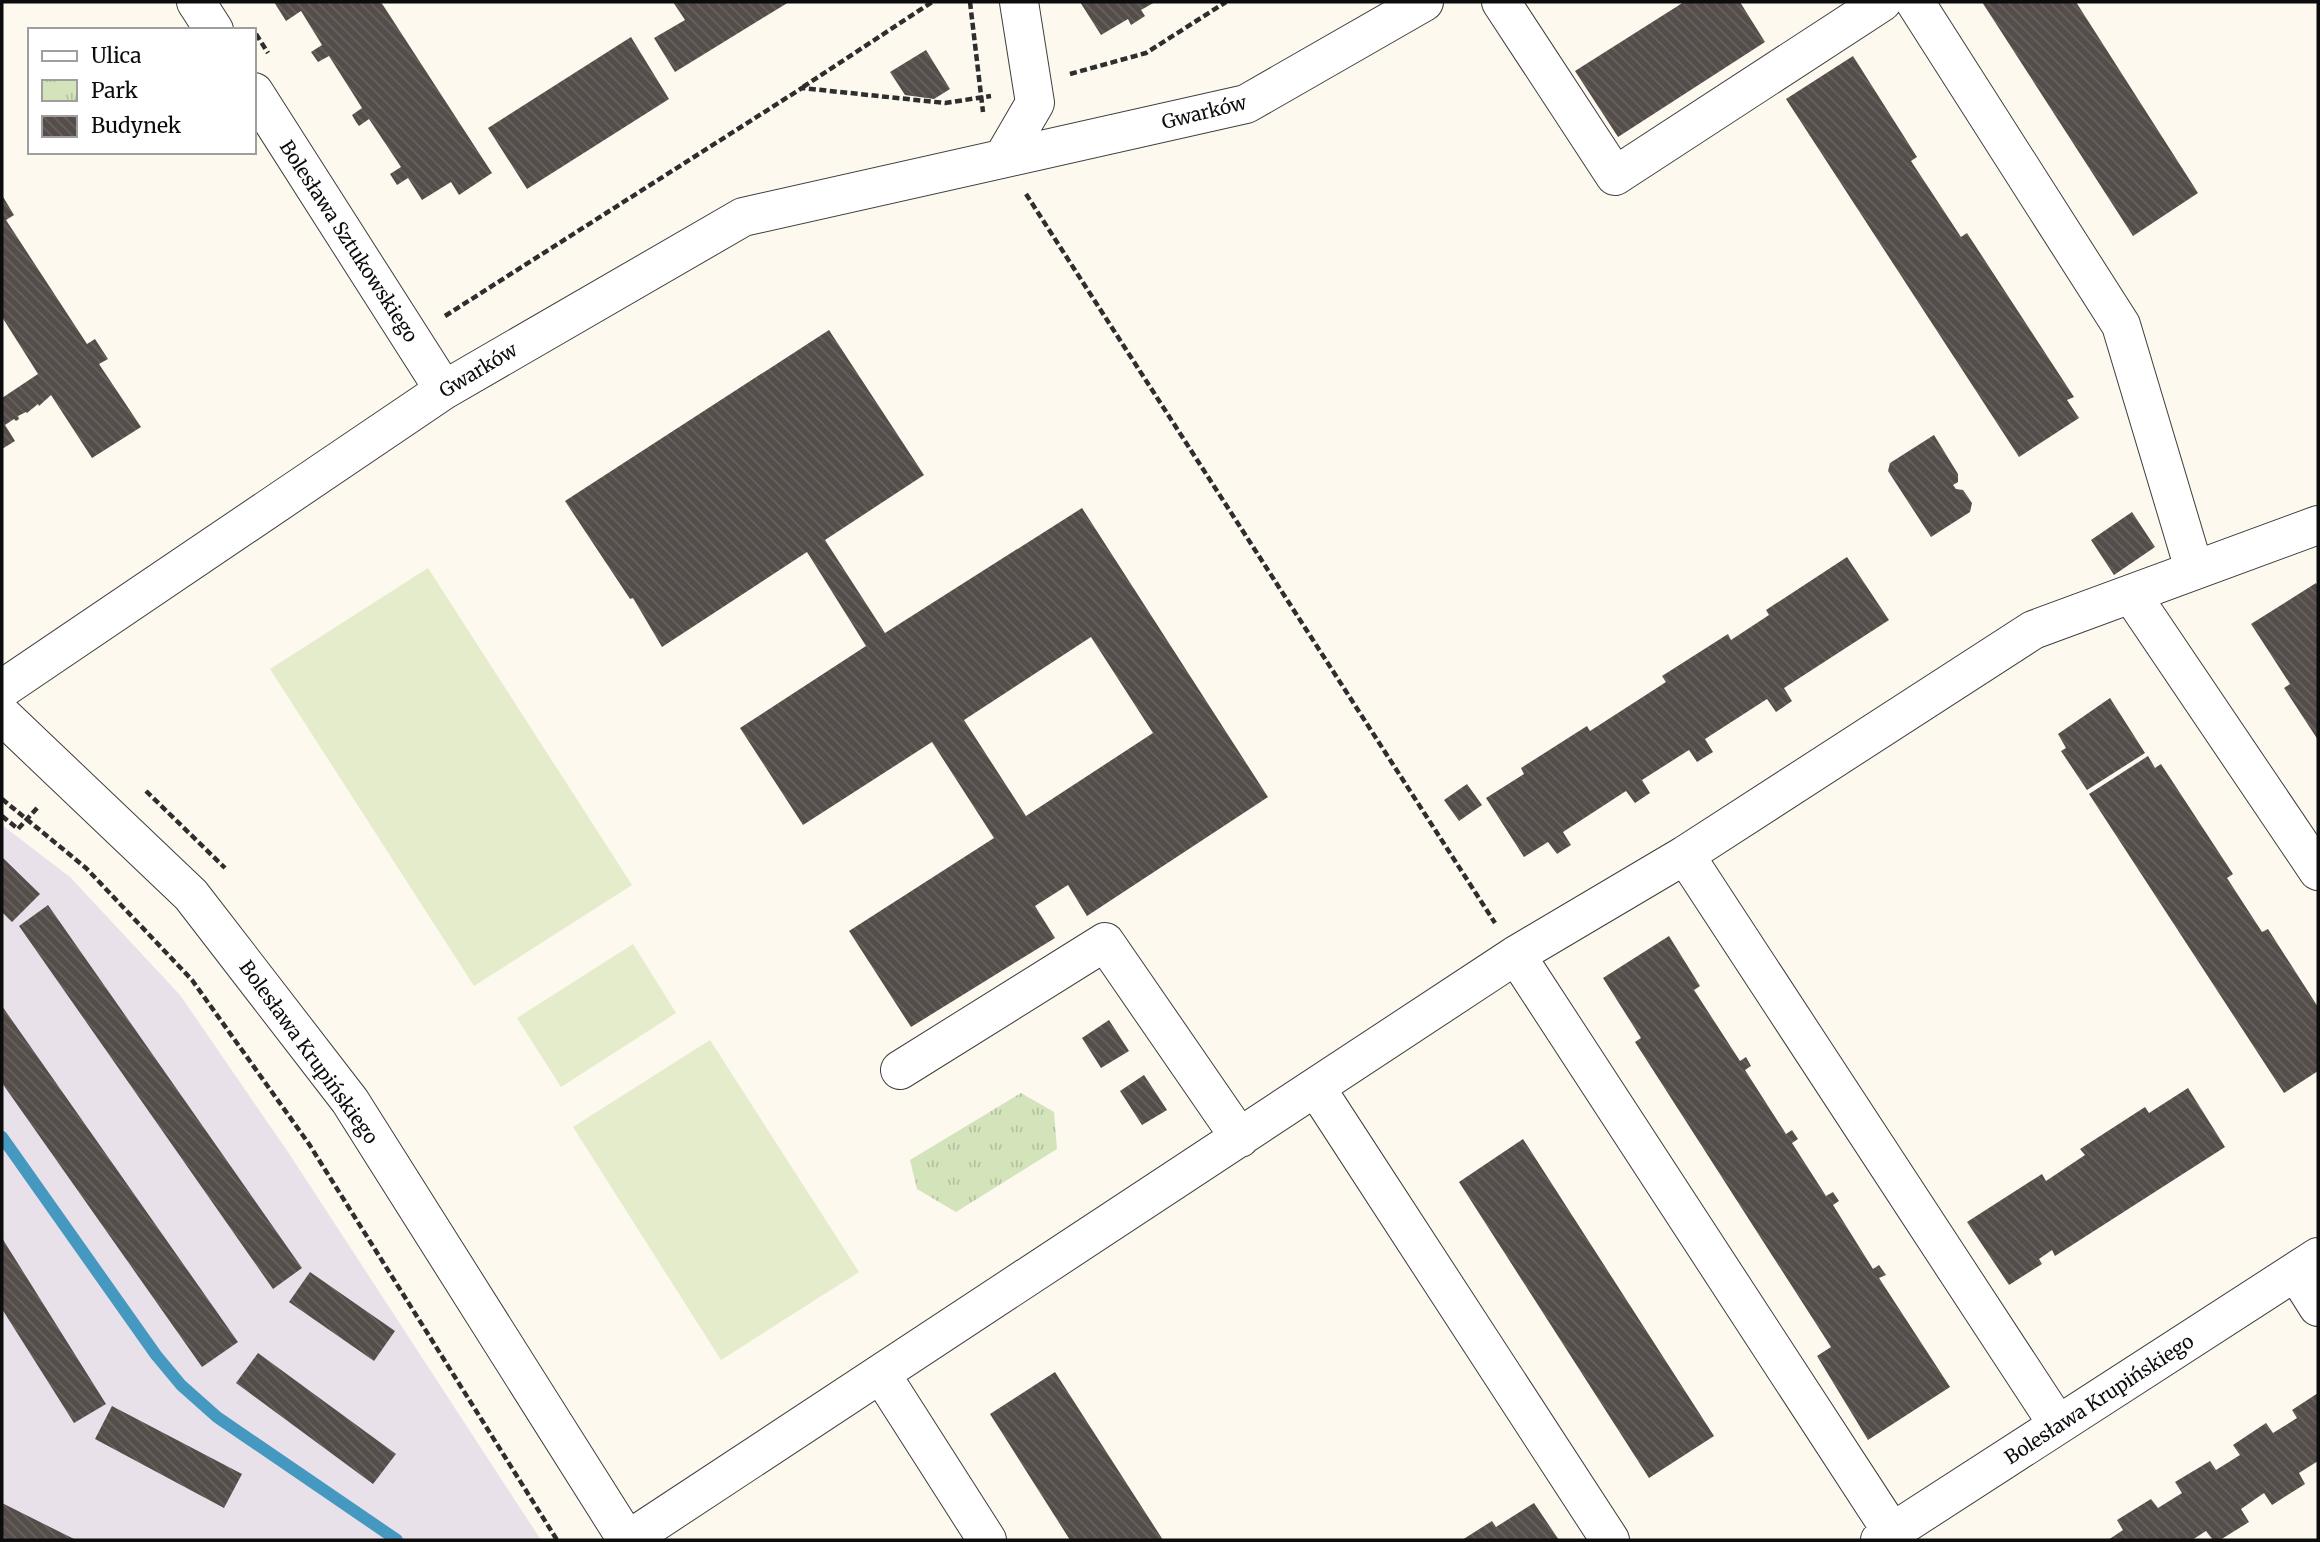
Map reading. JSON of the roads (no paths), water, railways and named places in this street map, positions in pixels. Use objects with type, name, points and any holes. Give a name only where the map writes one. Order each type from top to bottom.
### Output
[{"type":"street","points":[[196,2],[213,28]]},
{"type":"street","points":[[1003,158],[1035,103],[1019,2]]},
{"type":"street","name":"Gwarków","points":[[2,689],[444,390],[743,218],[1246,104],[1424,2]]},
{"type":"street","points":[[1501,2],[1615,176],[1882,2]]},
{"type":"street","points":[[1915,2],[2121,325],[2194,569]]},
{"type":"street","name":"Bolesława Sztukowskiego","points":[[256,95],[444,390]]},
{"type":"street","points":[[628,1540],[1516,955],[1685,855],[2033,630],[2318,525]]},
{"type":"street","points":[[2131,594],[2318,871]]},
{"type":"street","name":"Bolesława Krupińskiego","points":[[2,715],[191,895],[350,1101],[628,1540]]},
{"type":"street","points":[[1685,855],[2058,1425]]},
{"type":"street","points":[[900,1070],[1105,942],[1240,1138]]},
{"type":"street","points":[[1516,955],[1886,1536]]},
{"type":"street","points":[[1316,1088],[1610,1540]]},
{"type":"street","points":[[2307,1264],[2318,1307]]},
{"type":"street","name":"Bolesława Krupińskiego","points":[[1886,1536],[2307,1264]]},
{"type":"street","points":[[881,1374],[987,1540]]},
{"type":"waterway","points":[[2,1137],[156,1355],[181,1385],[217,1417],[397,1540]]}]
